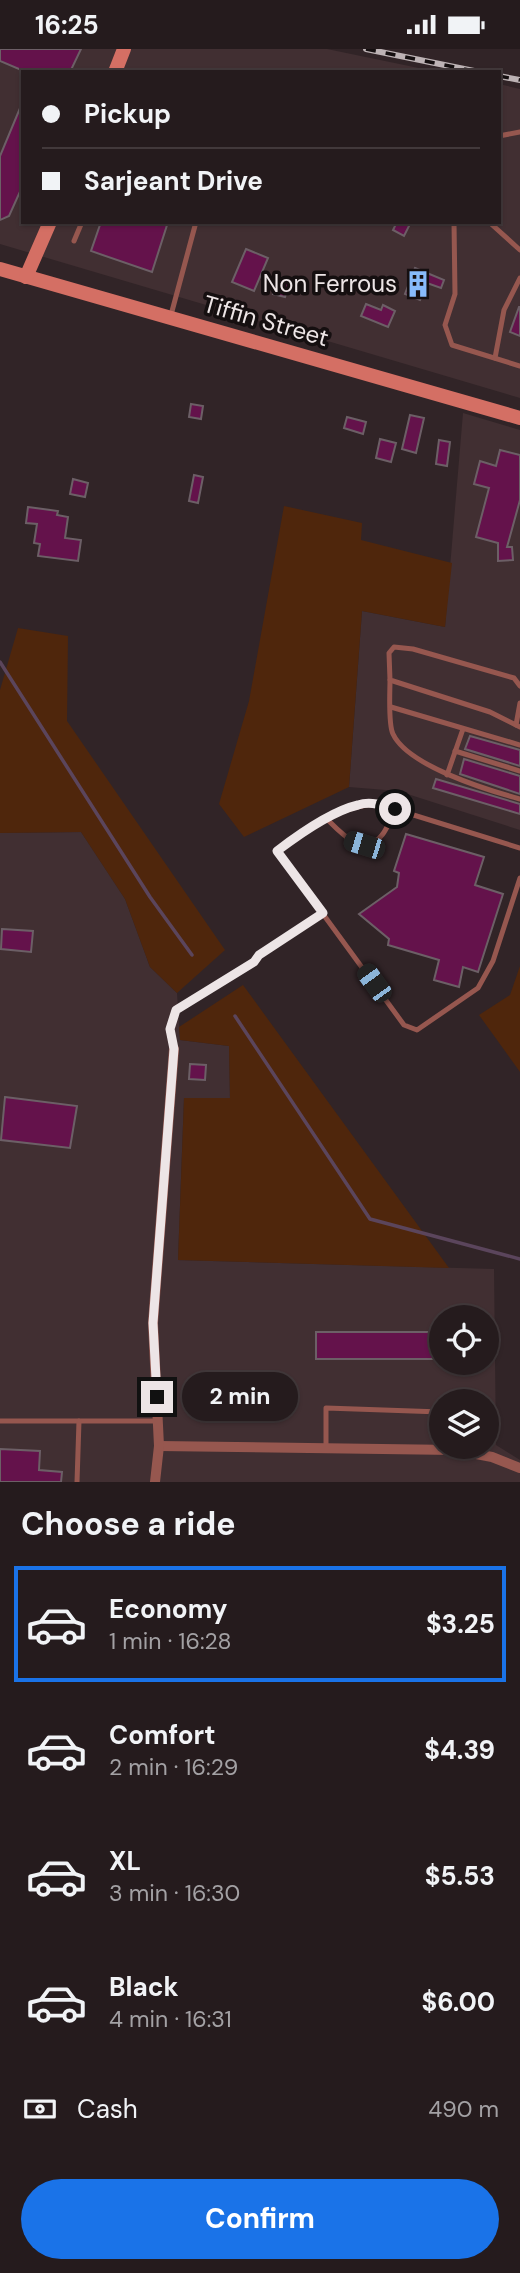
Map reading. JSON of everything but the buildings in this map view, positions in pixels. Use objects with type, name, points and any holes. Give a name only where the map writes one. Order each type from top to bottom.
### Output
[{"type":"street","points":[[116,70],[124,49]]},
{"type":"street","points":[[26,277],[49,224]]},
{"type":"street","name":"Tiffin Street","points":[[0,269],[520,418]]},
{"type":"street","points":[[155,1482],[159,1446],[153,1323],[174,1049]]},
{"type":"street","points":[[159,1446],[456,1450],[492,1457],[520,1468]]},
{"type":"lane","points":[[501,136],[520,132]]},
{"type":"lane","points":[[74,241],[81,224]]},
{"type":"lane","points":[[170,318],[196,224]]},
{"type":"lane","points":[[454,224],[455,294],[445,325],[452,345],[520,366]]},
{"type":"lane","points":[[491,224],[520,250]]},
{"type":"lane","points":[[495,358],[504,310],[520,278]]},
{"type":"lane","points":[[520,686],[514,678],[412,649],[394,647],[389,653],[390,727],[393,736],[424,761],[447,775],[520,800]]},
{"type":"lane","points":[[390,680],[491,712],[518,726],[520,702]]},
{"type":"lane","points":[[391,707],[520,745]]},
{"type":"lane","points":[[447,775],[463,729]]},
{"type":"lane","points":[[455,751],[520,771]]},
{"type":"lane","points":[[520,848],[378,804],[358,804],[327,819],[277,851],[404,1025],[417,1030],[478,988],[493,961],[520,878]]},
{"type":"lane","points":[[327,819],[348,841],[372,844],[382,835],[395,809]]},
{"type":"lane","points":[[174,1049],[170,1029],[176,1010],[254,962],[259,955],[323,913]]},
{"type":"lane","points":[[326,1448],[326,1408],[429,1412]]},
{"type":"lane","points":[[0,1421],[158,1421]]},
{"type":"lane","points":[[77,1482],[79,1421]]},
{"type":"shaded area","points":[[0,49],[327,49],[428,70],[21,70],[21,224],[501,224],[501,84],[520,89],[520,398],[0,244]]},
{"type":"shaded area","points":[[463,413],[520,430],[520,830],[398,791],[349,787],[362,611],[445,627]]},
{"type":"shaded area","points":[[284,506],[362,523],[361,540],[452,563],[445,627],[362,611],[349,787],[244,837],[219,804],[249,701]]},
{"type":"shaded area","points":[[18,628],[68,636],[67,721],[225,950],[177,993],[150,967],[125,899],[81,832],[0,833],[0,690]]},
{"type":"shaded area","points":[[81,832],[125,899],[150,967],[177,993],[180,1040],[229,1046],[230,1098],[184,1098],[178,1260],[494,1269],[494,1305],[429,1305],[429,1375],[495,1375],[495,1389],[429,1389],[429,1459],[499,1459],[499,1447],[520,1460],[520,1482],[0,1482],[0,833]]},
{"type":"shaded area","points":[[520,966],[520,1072],[479,1015],[510,995]]},
{"type":"shaded area","points":[[243,985],[449,1268],[178,1260],[184,1098],[230,1098],[229,1046],[180,1040],[179,1027]]},
{"type":"waterway","points":[[0,662],[150,897],[192,955]]},
{"type":"waterway","points":[[235,1016],[370,1219],[520,1259]]},
{"type":"railway","points":[[366,49],[469,70]]},
{"type":"railway","points":[[501,76],[520,80]]},
{"type":"place","name":"Non Ferrous","points":[[418,284]]},
{"type":"route","points":[[157,1397],[153,1323],[174,1049],[170,1029],[176,1010],[254,962],[259,955],[323,913],[277,851],[327,819],[358,804],[378,804],[395,809]]}]
